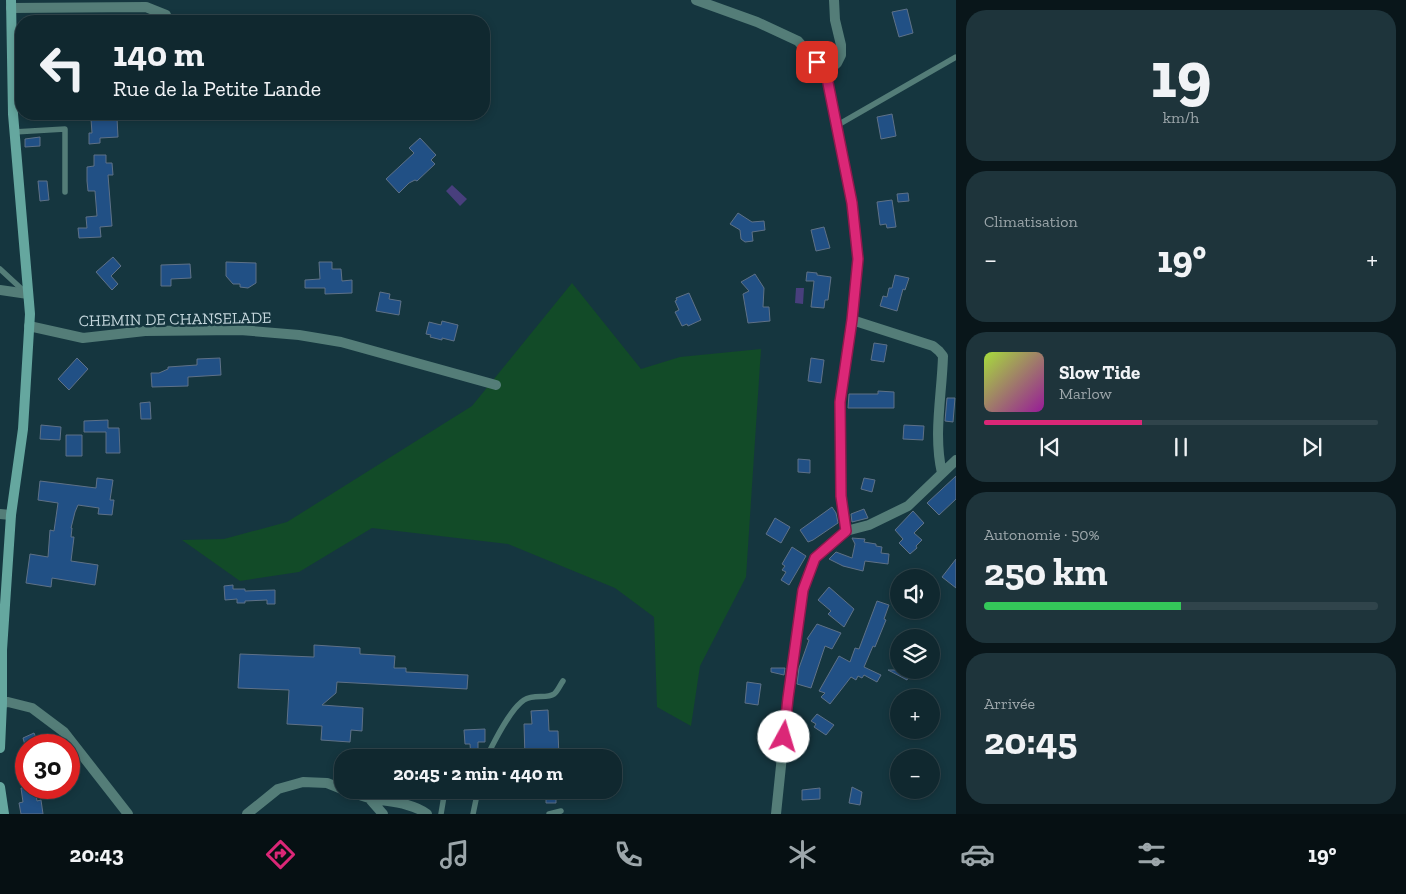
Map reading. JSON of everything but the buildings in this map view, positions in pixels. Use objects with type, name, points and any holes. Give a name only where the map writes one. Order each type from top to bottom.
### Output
[{"type":"street","points":[[696,0],[757,22],[798,41],[826,73],[852,203],[858,259],[852,320],[840,402],[841,496],[846,531]]},
{"type":"street","points":[[826,73],[837,63],[841,55],[841,45],[835,20],[834,0]]},
{"type":"street","points":[[0,748],[2,650],[11,516],[23,428],[29,326],[14,132],[11,4],[146,8],[166,15]]},
{"type":"street","points":[[0,290],[28,294]]},
{"type":"street","points":[[852,320],[933,346],[943,356],[938,456],[942,473]]},
{"type":"street","name":"CHEMIN DE CHANSELADE","points":[[29,326],[83,338],[145,331],[240,330],[299,334],[341,342],[496,385]]},
{"type":"street","points":[[776,814],[788,698],[803,590],[815,558],[846,531],[869,525],[908,506],[956,460]]},
{"type":"street","points":[[0,514],[11,516]]},
{"type":"street","points":[[2,703],[8,702],[32,708],[64,732],[128,814]]},
{"type":"street","points":[[247,814],[278,788],[303,782],[327,783],[334,786]]},
{"type":"street","points":[[0,787],[4,814]]},
{"type":"street","points":[[370,799],[383,814]]},
{"type":"street","points":[[379,799],[421,809],[427,814]]},
{"type":"lane","points":[[836,126],[956,57]]},
{"type":"lane","points":[[14,132],[65,129],[65,192]]},
{"type":"lane","points":[[0,269],[28,294]]},
{"type":"lane","points":[[491,749],[511,713],[518,705],[532,696],[550,696],[554,694],[563,681]]},
{"type":"lane","points":[[441,814],[444,799]]},
{"type":"lane","points":[[473,814],[476,799]]},
{"type":"lane","points":[[549,814],[561,812]]},
{"type":"green space","points":[[572,283],[641,369],[680,357],[761,349],[746,577],[700,666],[691,726],[657,707],[654,617],[615,588],[508,544],[372,528],[299,572],[240,581],[182,540],[224,539],[287,522],[472,406]]},
{"type":"shaded area","points":[[452,185],[467,199],[460,206],[446,191]]},
{"type":"shaded area","points":[[796,288],[804,288],[803,304],[795,303]]},
{"type":"route","points":[[784,737],[803,590],[815,558],[846,531],[841,496],[840,402],[852,320],[858,259],[852,203],[826,73],[817,62]]}]
